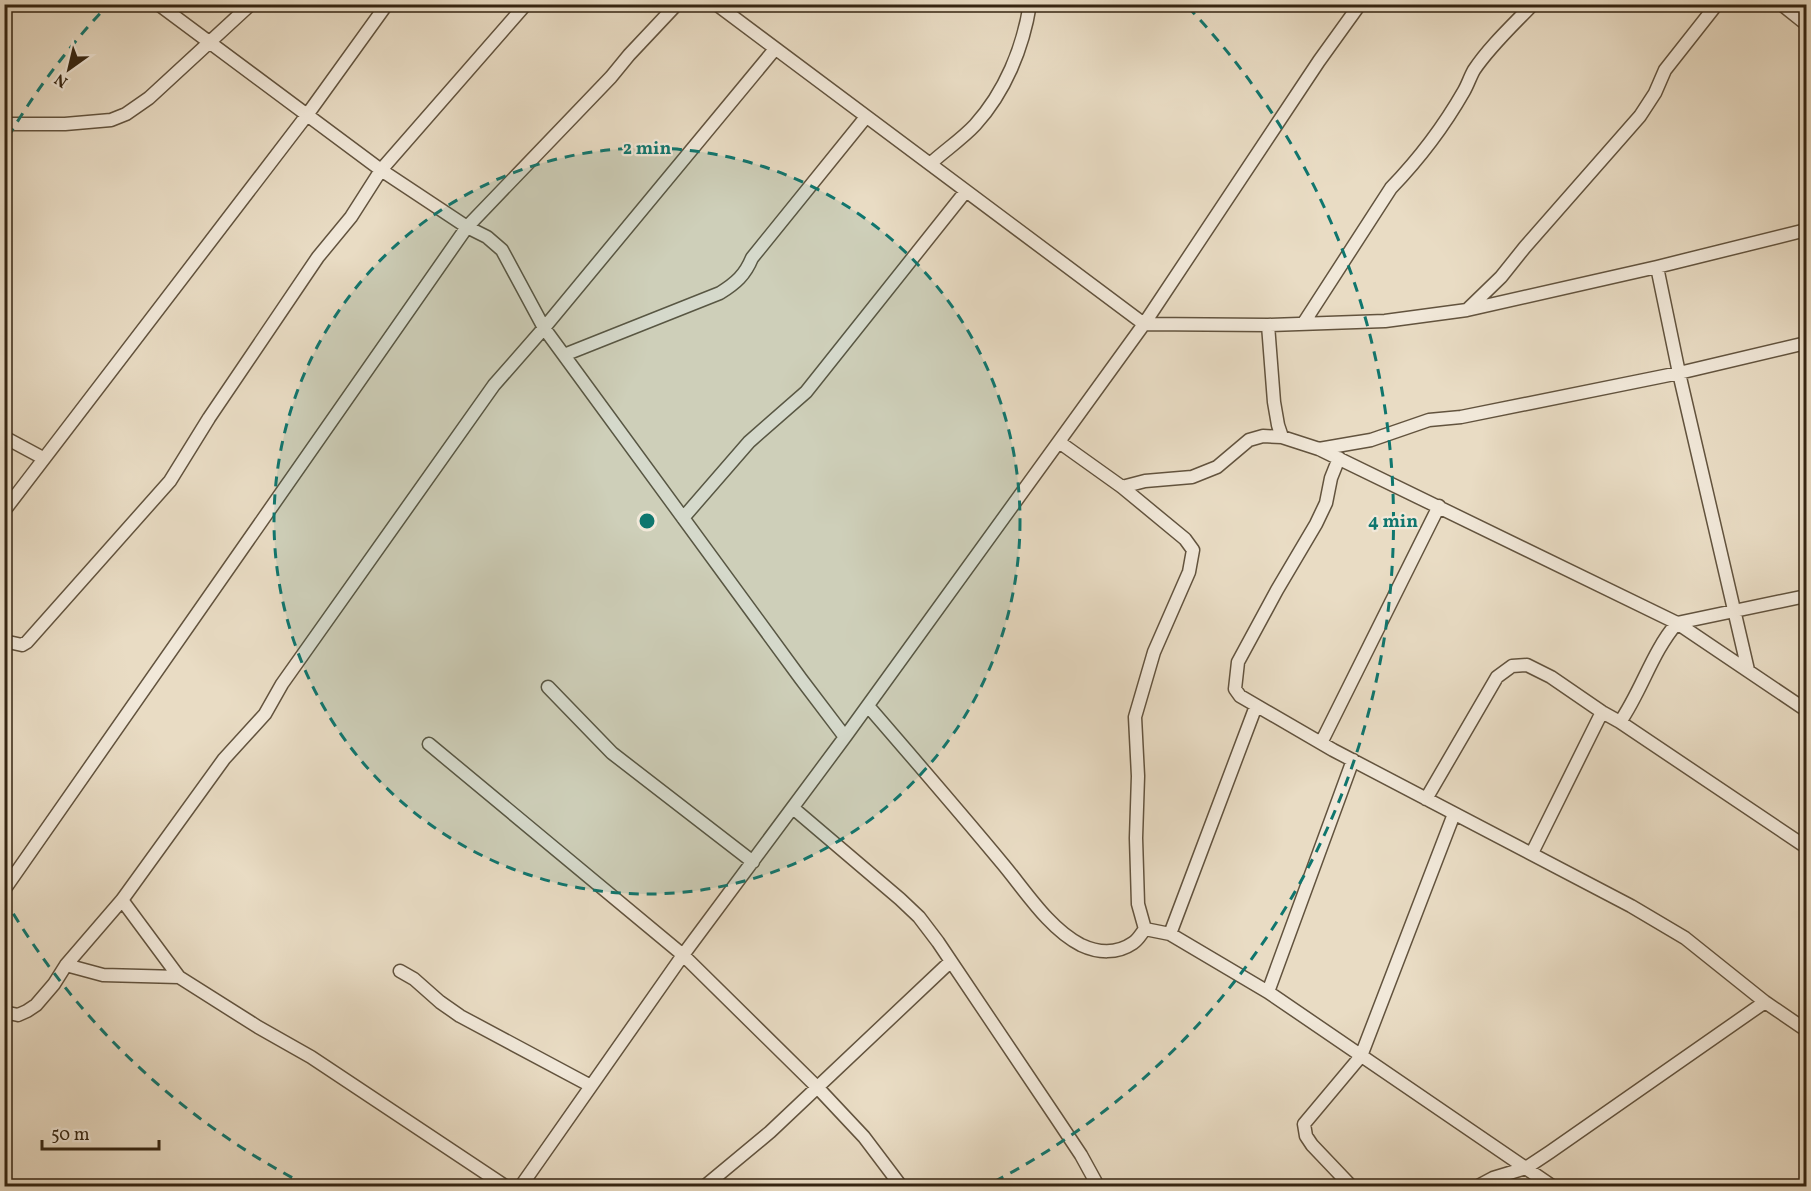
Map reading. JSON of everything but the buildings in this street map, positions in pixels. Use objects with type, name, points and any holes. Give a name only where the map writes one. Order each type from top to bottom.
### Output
[{"type":"street","points":[[158,4],[381,170],[467,227],[487,237],[502,250],[544,328],[845,737]]},
{"type":"street","points":[[4,124],[64,124],[111,120],[126,114],[149,98],[251,4]]},
{"type":"street","points":[[4,511],[307,115],[387,4]]},
{"type":"street","points":[[4,641],[22,645],[27,642],[170,481],[209,418],[318,257],[351,218],[381,170],[526,4]]},
{"type":"street","points":[[4,890],[467,227],[611,77],[677,4]]},
{"type":"street","points":[[716,4],[1144,324],[1268,325],[1385,321],[1467,310],[1806,230]]},
{"type":"street","points":[[930,164],[974,125],[998,95],[1016,58],[1030,4]]},
{"type":"street","points":[[521,1186],[683,955],[868,706],[1144,324],[1318,61],[1360,4]]},
{"type":"street","points":[[1303,324],[1392,188],[1436,134],[1474,70],[1533,4]]},
{"type":"street","points":[[1467,310],[1502,277],[1525,247],[1640,116],[1655,93],[1665,70],[1717,4]]},
{"type":"street","points":[[1781,4],[1795,10],[1806,24]]},
{"type":"street","points":[[4,1012],[18,1015],[36,1005],[66,965],[122,900],[224,759],[265,714],[282,684],[470,416],[775,49]]},
{"type":"street","points":[[564,355],[736,284],[747,271],[752,258],[866,117]]},
{"type":"street","points":[[683,518],[749,442],[806,392],[966,191]]},
{"type":"street","points":[[1657,267],[1679,374],[1748,670]]},
{"type":"street","points":[[1268,325],[1274,402],[1282,437]]},
{"type":"street","points":[[1319,449],[1371,440],[1429,420],[1461,417],[1679,374],[1806,343]]},
{"type":"street","points":[[1122,487],[1145,481],[1192,477],[1216,467],[1250,440],[1263,436],[1282,437],[1319,449],[1677,623],[1806,710]]},
{"type":"street","points":[[4,437],[43,458]]},
{"type":"street","points":[[1059,442],[1122,487],[1185,538],[1193,550],[1190,572],[1154,652],[1135,717],[1138,776],[1136,838],[1138,904],[1145,929]]},
{"type":"street","points":[[1339,458],[1331,478],[1326,503],[1316,524],[1276,590],[1238,662],[1236,689],[1240,696],[1321,743],[1631,906],[1685,938],[1765,1002],[1806,1030]]},
{"type":"street","points":[[1321,743],[1439,506]]},
{"type":"street","points":[[1620,722],[1668,633],[1677,623],[1806,596]]},
{"type":"street","points":[[1426,799],[1497,677],[1512,666],[1527,665],[1620,722],[1806,847]]},
{"type":"street","points":[[548,687],[612,753],[753,862]]},
{"type":"street","points":[[868,706],[1004,865],[1035,905],[1062,931],[1080,944],[1101,952],[1118,951],[1134,943],[1145,929]]},
{"type":"street","points":[[1170,934],[1257,706]]},
{"type":"street","points":[[1532,854],[1602,712]]},
{"type":"street","points":[[429,744],[683,955],[818,1088],[864,1137],[901,1186]]},
{"type":"street","points":[[1268,992],[1353,760]]},
{"type":"street","points":[[793,808],[919,917],[1081,1155],[1098,1186]]},
{"type":"street","points":[[1352,1186],[1312,1145],[1306,1136],[1304,1124],[1361,1056],[1454,814]]},
{"type":"street","points":[[122,900],[179,977],[258,1028],[311,1057],[505,1186]]},
{"type":"street","points":[[1145,929],[1170,934],[1268,992],[1552,1186]]},
{"type":"street","points":[[705,1186],[770,1132],[951,962]]},
{"type":"street","points":[[66,965],[103,975],[179,977]]},
{"type":"street","points":[[400,971],[460,1016],[591,1086]]},
{"type":"street","points":[[1478,1186],[1493,1178],[1526,1168],[1765,1002]]}]
